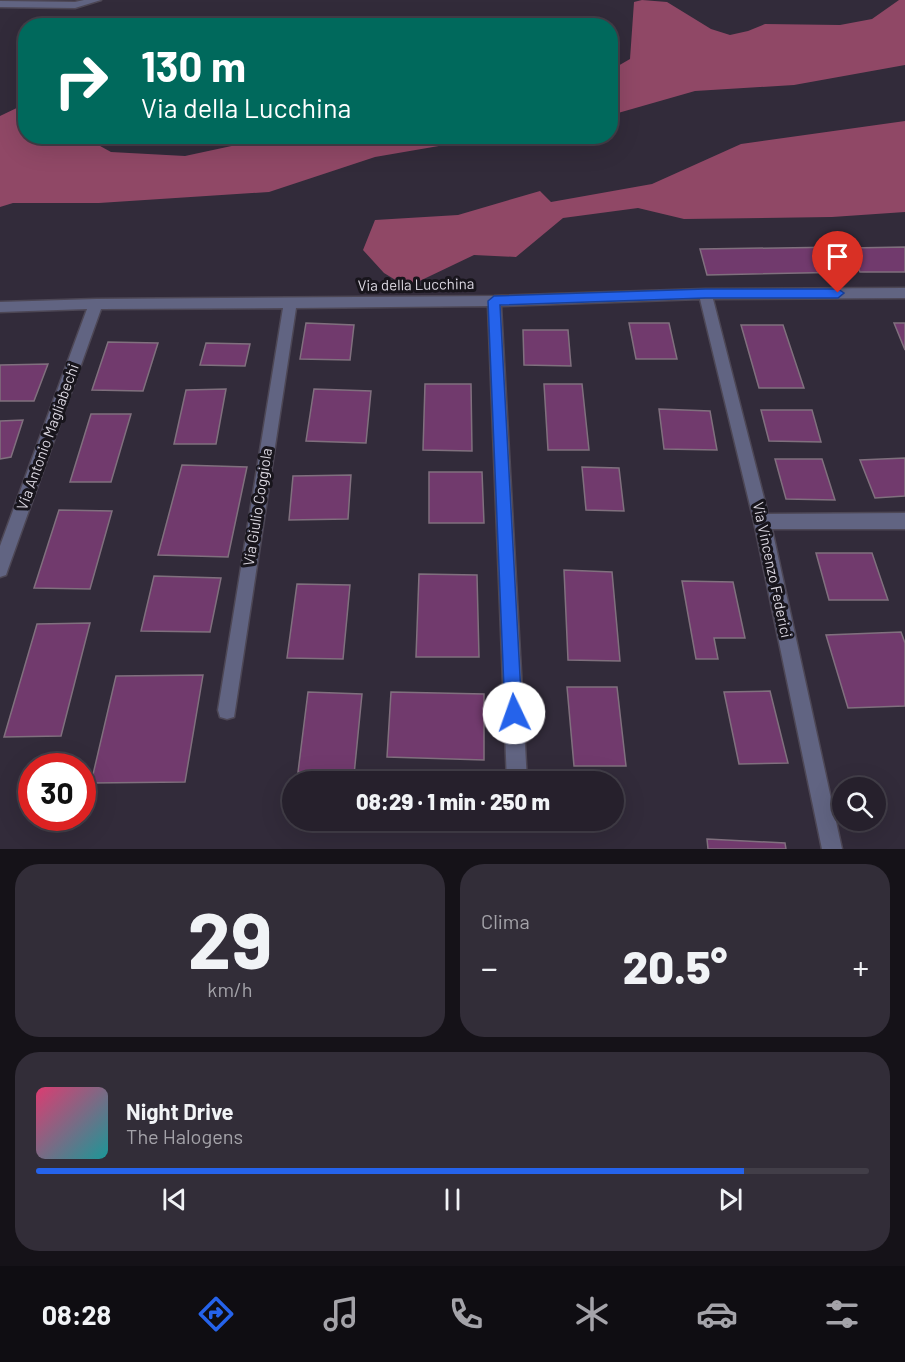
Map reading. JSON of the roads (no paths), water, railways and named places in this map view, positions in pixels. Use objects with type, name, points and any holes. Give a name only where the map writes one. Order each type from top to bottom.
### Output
[{"type":"street","points":[[0,4],[75,5],[96,0]]},
{"type":"street","name":"Via della Lucchina","points":[[0,307],[96,304],[494,301],[705,294],[905,293]]},
{"type":"street","name":"Via Vincenzo Federici","points":[[705,294],[762,522],[832,849]]},
{"type":"street","points":[[494,301],[516,771]]},
{"type":"street","name":"Via Giulio Coggiola","points":[[227,710],[290,303]]},
{"type":"street","name":"Via Antonio Magliabechi","points":[[0,569],[96,304]]},
{"type":"street","points":[[762,522],[905,521]]}]
